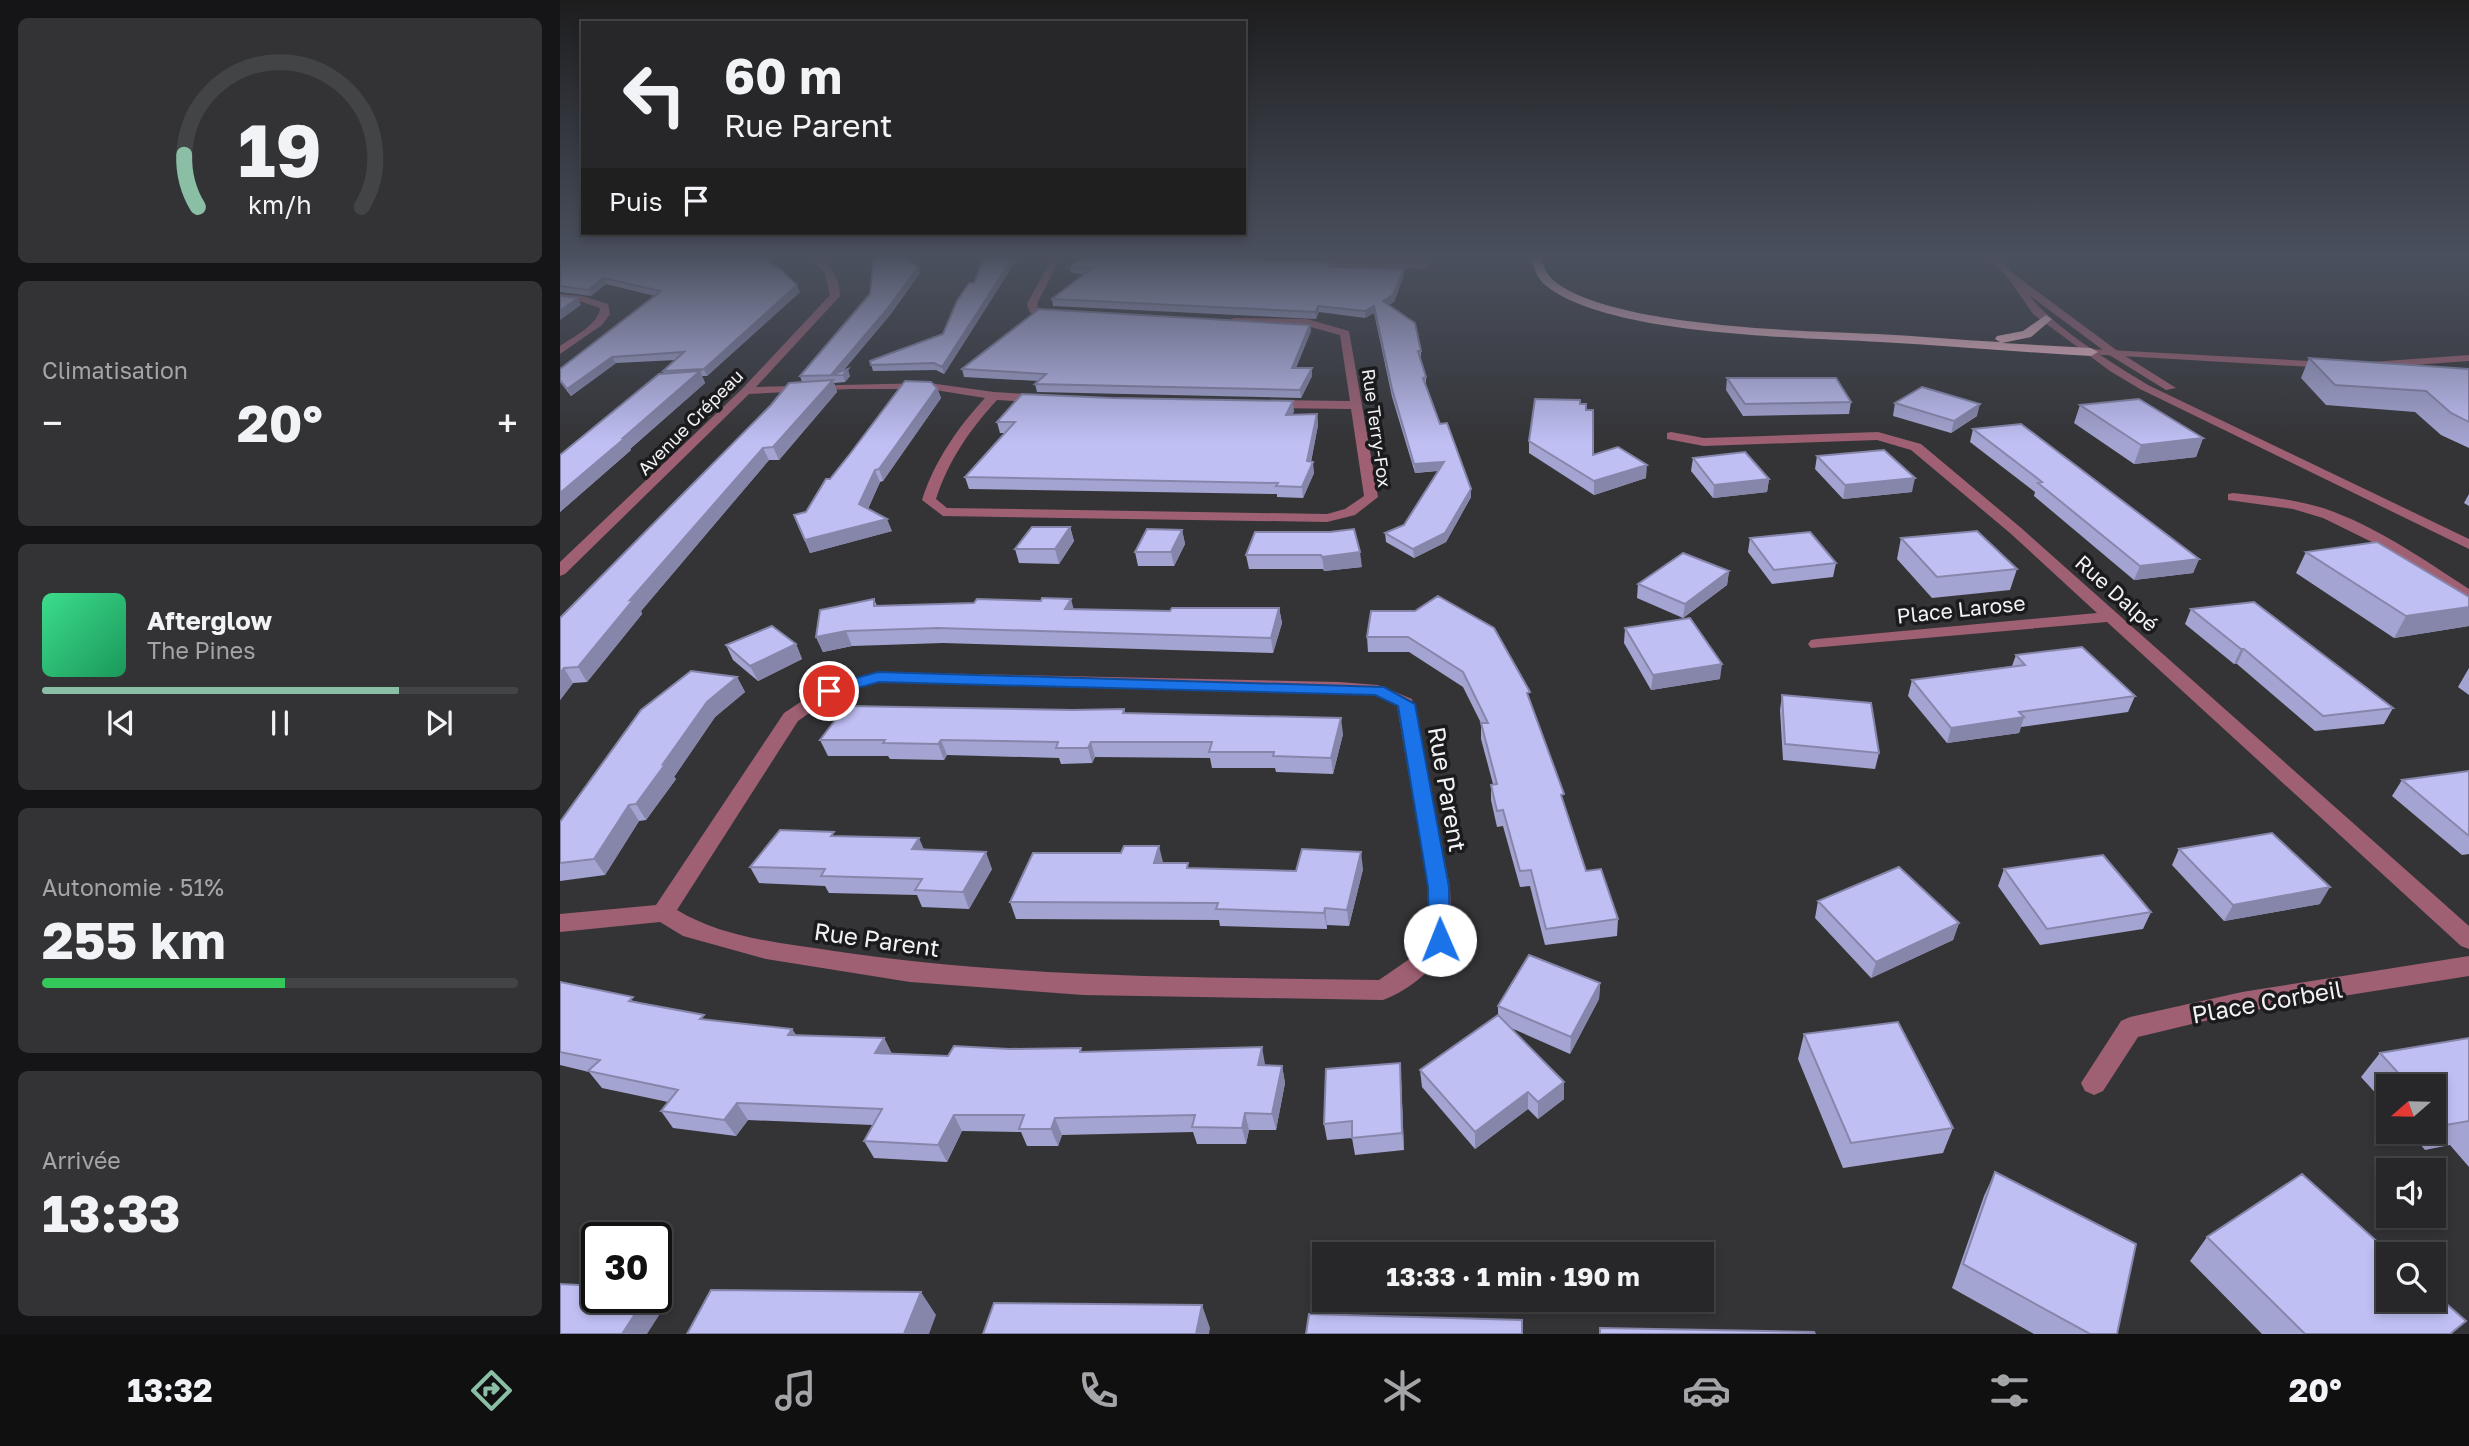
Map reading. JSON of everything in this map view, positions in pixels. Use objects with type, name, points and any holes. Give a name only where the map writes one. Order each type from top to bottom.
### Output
[{"type":"highway","points":[[1648,318],[1709,327],[2091,352]]},
{"type":"highway","points":[[1975,345],[2027,334],[2046,319]]},
{"type":"street","points":[[560,351],[602,318]]},
{"type":"street","name":"Avenue Crépeau","points":[[560,571],[746,391],[814,318]]},
{"type":"street","points":[[2067,318],[2115,354],[2287,458]]},
{"type":"street","points":[[2046,319],[2144,387],[2469,545]]},
{"type":"street","name":"Rue Terry-Fox","points":[[994,396],[981,410],[933,483],[929,500],[943,512],[1327,518],[1350,512],[1371,497],[1345,333],[1335,327],[1217,320]]},
{"type":"street","points":[[2091,352],[2350,365],[2469,358]]},
{"type":"street","points":[[746,391],[885,385],[1051,399]]},
{"type":"street","points":[[1260,404],[1355,405]]},
{"type":"street","name":"Rue Dalpé","points":[[1671,436],[1704,442],[1878,436],[1916,447],[1965,486],[2469,940]]},
{"type":"street","points":[[2233,497],[2275,502],[2327,514],[2381,540],[2469,596]]},
{"type":"street","name":"Place Larose","points":[[1816,644],[2109,617]]},
{"type":"street","name":"Rue Parent","points":[[878,677],[1339,687],[1378,690],[1406,704],[1438,887],[1440,940],[1416,967],[1383,990],[1083,985],[910,972],[766,950],[691,930],[663,913],[790,717],[829,691],[878,677]]},
{"type":"street","points":[[560,923],[663,913]]},
{"type":"street","name":"Place Corbeil","points":[[2094,1083],[2130,1028],[2242,1003],[2469,966]]},
{"type":"building","points":[[626,318],[760,318],[704,369],[663,371],[684,352],[612,357],[567,389],[560,380],[560,369]]},
{"type":"building","points":[[849,318],[879,318],[831,375],[848,369],[843,375],[800,376]]},
{"type":"building","points":[[950,318],[974,318],[942,367],[934,363],[871,365],[870,361],[943,334]]},
{"type":"building","points":[[1027,318],[1196,318],[1310,325],[1292,368],[1312,368],[1300,390],[1035,384],[1046,374],[962,369]]},
{"type":"building","points":[[1377,318],[1408,318],[1415,323],[1421,351],[1418,351],[1426,377],[1423,378],[1440,424],[1447,423],[1471,489],[1445,533],[1413,549],[1385,533],[1404,525],[1444,462],[1414,464],[1392,389]]},
{"type":"building","points":[[2309,358],[2469,369],[2469,422],[2451,413],[2426,391],[2335,385]]},
{"type":"building","points":[[700,371],[560,493],[560,455],[659,374]]},
{"type":"building","points":[[1727,378],[1836,378],[1851,402],[1745,404]]},
{"type":"building","points":[[833,380],[773,447],[763,448],[630,600],[634,599],[578,667],[564,668],[560,673],[560,618],[771,405],[789,383]]},
{"type":"building","points":[[905,381],[931,382],[937,388],[879,469],[875,470],[859,504],[887,519],[805,540],[794,515],[806,512],[826,479],[830,479]]},
{"type":"building","points":[[1922,387],[1980,404],[1954,421],[1895,403]]},
{"type":"building","points":[[1022,394],[1293,401],[1286,415],[1317,414],[1307,461],[1313,462],[1302,487],[1276,486],[1278,483],[965,477],[1015,422],[997,422]]},
{"type":"building","points":[[1535,399],[1580,400],[1580,404],[1586,404],[1586,410],[1593,410],[1593,455],[1618,447],[1647,465],[1594,481],[1529,441]]},
{"type":"building","points":[[2139,399],[2203,438],[2141,445],[2080,405]]},
{"type":"building","points":[[2021,424],[2199,559],[2140,566],[2038,483],[2042,482],[1973,429]]},
{"type":"building","points":[[1884,450],[1915,478],[1845,485],[1817,456]]},
{"type":"building","points":[[1745,452],[1769,479],[1714,485],[1693,458]]},
{"type":"building","points":[[1032,527],[1070,527],[1055,549],[1015,549]]},
{"type":"building","points":[[1147,529],[1182,530],[1171,552],[1135,552]]},
{"type":"building","points":[[1354,529],[1360,552],[1322,557],[1246,555],[1255,532],[1330,532]]},
{"type":"building","points":[[1977,531],[2017,569],[1937,577],[1901,538]]},
{"type":"building","points":[[1810,532],[1836,563],[1774,570],[1750,538]]},
{"type":"building","points":[[2377,542],[2469,597],[2469,607],[2406,616],[2306,552]]},
{"type":"building","points":[[1683,553],[1729,571],[1685,604],[1638,584]]},
{"type":"building","points":[[1438,596],[1494,628],[1530,692],[1527,693],[1564,794],[1561,795],[1586,871],[1601,869],[1618,919],[1546,929],[1531,870],[1520,871],[1503,810],[1497,811],[1491,785],[1497,784],[1481,723],[1488,723],[1463,672],[1408,637],[1367,637],[1371,611],[1415,611]]},
{"type":"building","points":[[1042,598],[1071,599],[1065,609],[1170,611],[1172,608],[1279,608],[1271,638],[938,628],[846,631],[816,637],[820,610],[874,599],[874,606],[974,603],[977,599],[1041,601]]},
{"type":"building","points":[[2254,602],[2393,708],[2323,716],[2244,649],[2191,609]]},
{"type":"building","points":[[1690,618],[1722,664],[1653,675],[1625,628]]},
{"type":"building","points":[[772,626],[796,644],[750,666],[726,645]]},
{"type":"building","points":[[2082,647],[2135,696],[2019,712],[2024,717],[1951,728],[1912,680],[2025,665],[2016,655]]},
{"type":"building","points":[[691,671],[737,677],[707,702],[636,804],[629,805],[594,859],[560,863],[560,822],[641,710]]},
{"type":"building","points":[[1782,695],[1871,703],[1879,753],[1785,744]]},
{"type":"building","points":[[846,706],[1124,709],[1123,713],[1341,718],[1331,758],[1273,756],[1274,752],[1209,752],[1212,742],[1091,742],[1088,748],[1056,748],[1058,742],[941,740],[938,744],[883,743],[885,740],[820,740]]},
{"type":"building","points":[[2469,771],[2469,836],[2402,780]]},
{"type":"building","points":[[780,830],[834,832],[831,836],[919,838],[912,849],[986,852],[963,892],[915,890],[922,879],[821,876],[825,869],[750,867]]},
{"type":"building","points":[[2272,833],[2330,887],[2233,905],[2179,849]]},
{"type":"building","points":[[1124,846],[1159,846],[1154,863],[1188,863],[1187,868],[1296,871],[1302,849],[1361,852],[1347,910],[1325,908],[1324,913],[1216,909],[1218,903],[1010,902],[1033,853],[1121,853]]},
{"type":"building","points":[[2103,855],[2151,912],[2047,929],[2004,869]]},
{"type":"building","points":[[1899,867],[1959,923],[1876,962],[1818,901]]},
{"type":"building","points":[[1529,955],[1600,983],[1571,1037],[1498,1006]]},
{"type":"building","points":[[560,982],[633,997],[629,1001],[704,1015],[700,1019],[792,1029],[788,1035],[884,1038],[875,1053],[948,1056],[954,1046],[1009,1049],[1081,1048],[1080,1052],[1262,1047],[1258,1065],[1282,1066],[1272,1114],[1245,1113],[1242,1128],[1192,1127],[1195,1115],[1055,1118],[1051,1129],[1019,1129],[1024,1115],[954,1115],[938,1145],[864,1141],[882,1109],[737,1103],[724,1120],[661,1111],[678,1090],[588,1071],[600,1060],[560,1052]]},
{"type":"building","points":[[1498,1015],[1564,1082],[1538,1102],[1528,1092],[1475,1132],[1420,1070]]},
{"type":"building","points":[[1898,1022],[1953,1128],[1851,1143],[1804,1034]]},
{"type":"building","points":[[2469,1038],[2469,1121],[2446,1125],[2446,1074],[2399,1074],[2380,1053]]},
{"type":"building","points":[[1400,1063],[1402,1133],[1352,1138],[1352,1121],[1324,1124],[1326,1069]]},
{"type":"building","points":[[1995,1172],[2136,1244],[2117,1334],[2090,1334],[1963,1264]]},
{"type":"building","points":[[2302,1174],[2378,1242],[2376,1312],[2446,1312],[2446,1304],[2466,1321],[2450,1334],[2305,1334],[2207,1237]]},
{"type":"building","points":[[560,1284],[581,1285],[581,1313],[636,1313],[622,1334],[560,1334]]},
{"type":"building","points":[[711,1290],[921,1292],[904,1334],[687,1334]]},
{"type":"building","points":[[994,1303],[1202,1305],[1196,1334],[983,1334]]},
{"type":"building","points":[[1309,1314],[1522,1320],[1522,1334],[1306,1334]]},
{"type":"building","points":[[1600,1328],[1814,1332],[1815,1334],[1600,1334]]},
{"type":"route","points":[[829,691],[878,677],[1378,690],[1406,704],[1438,887],[1440,940]]}]
